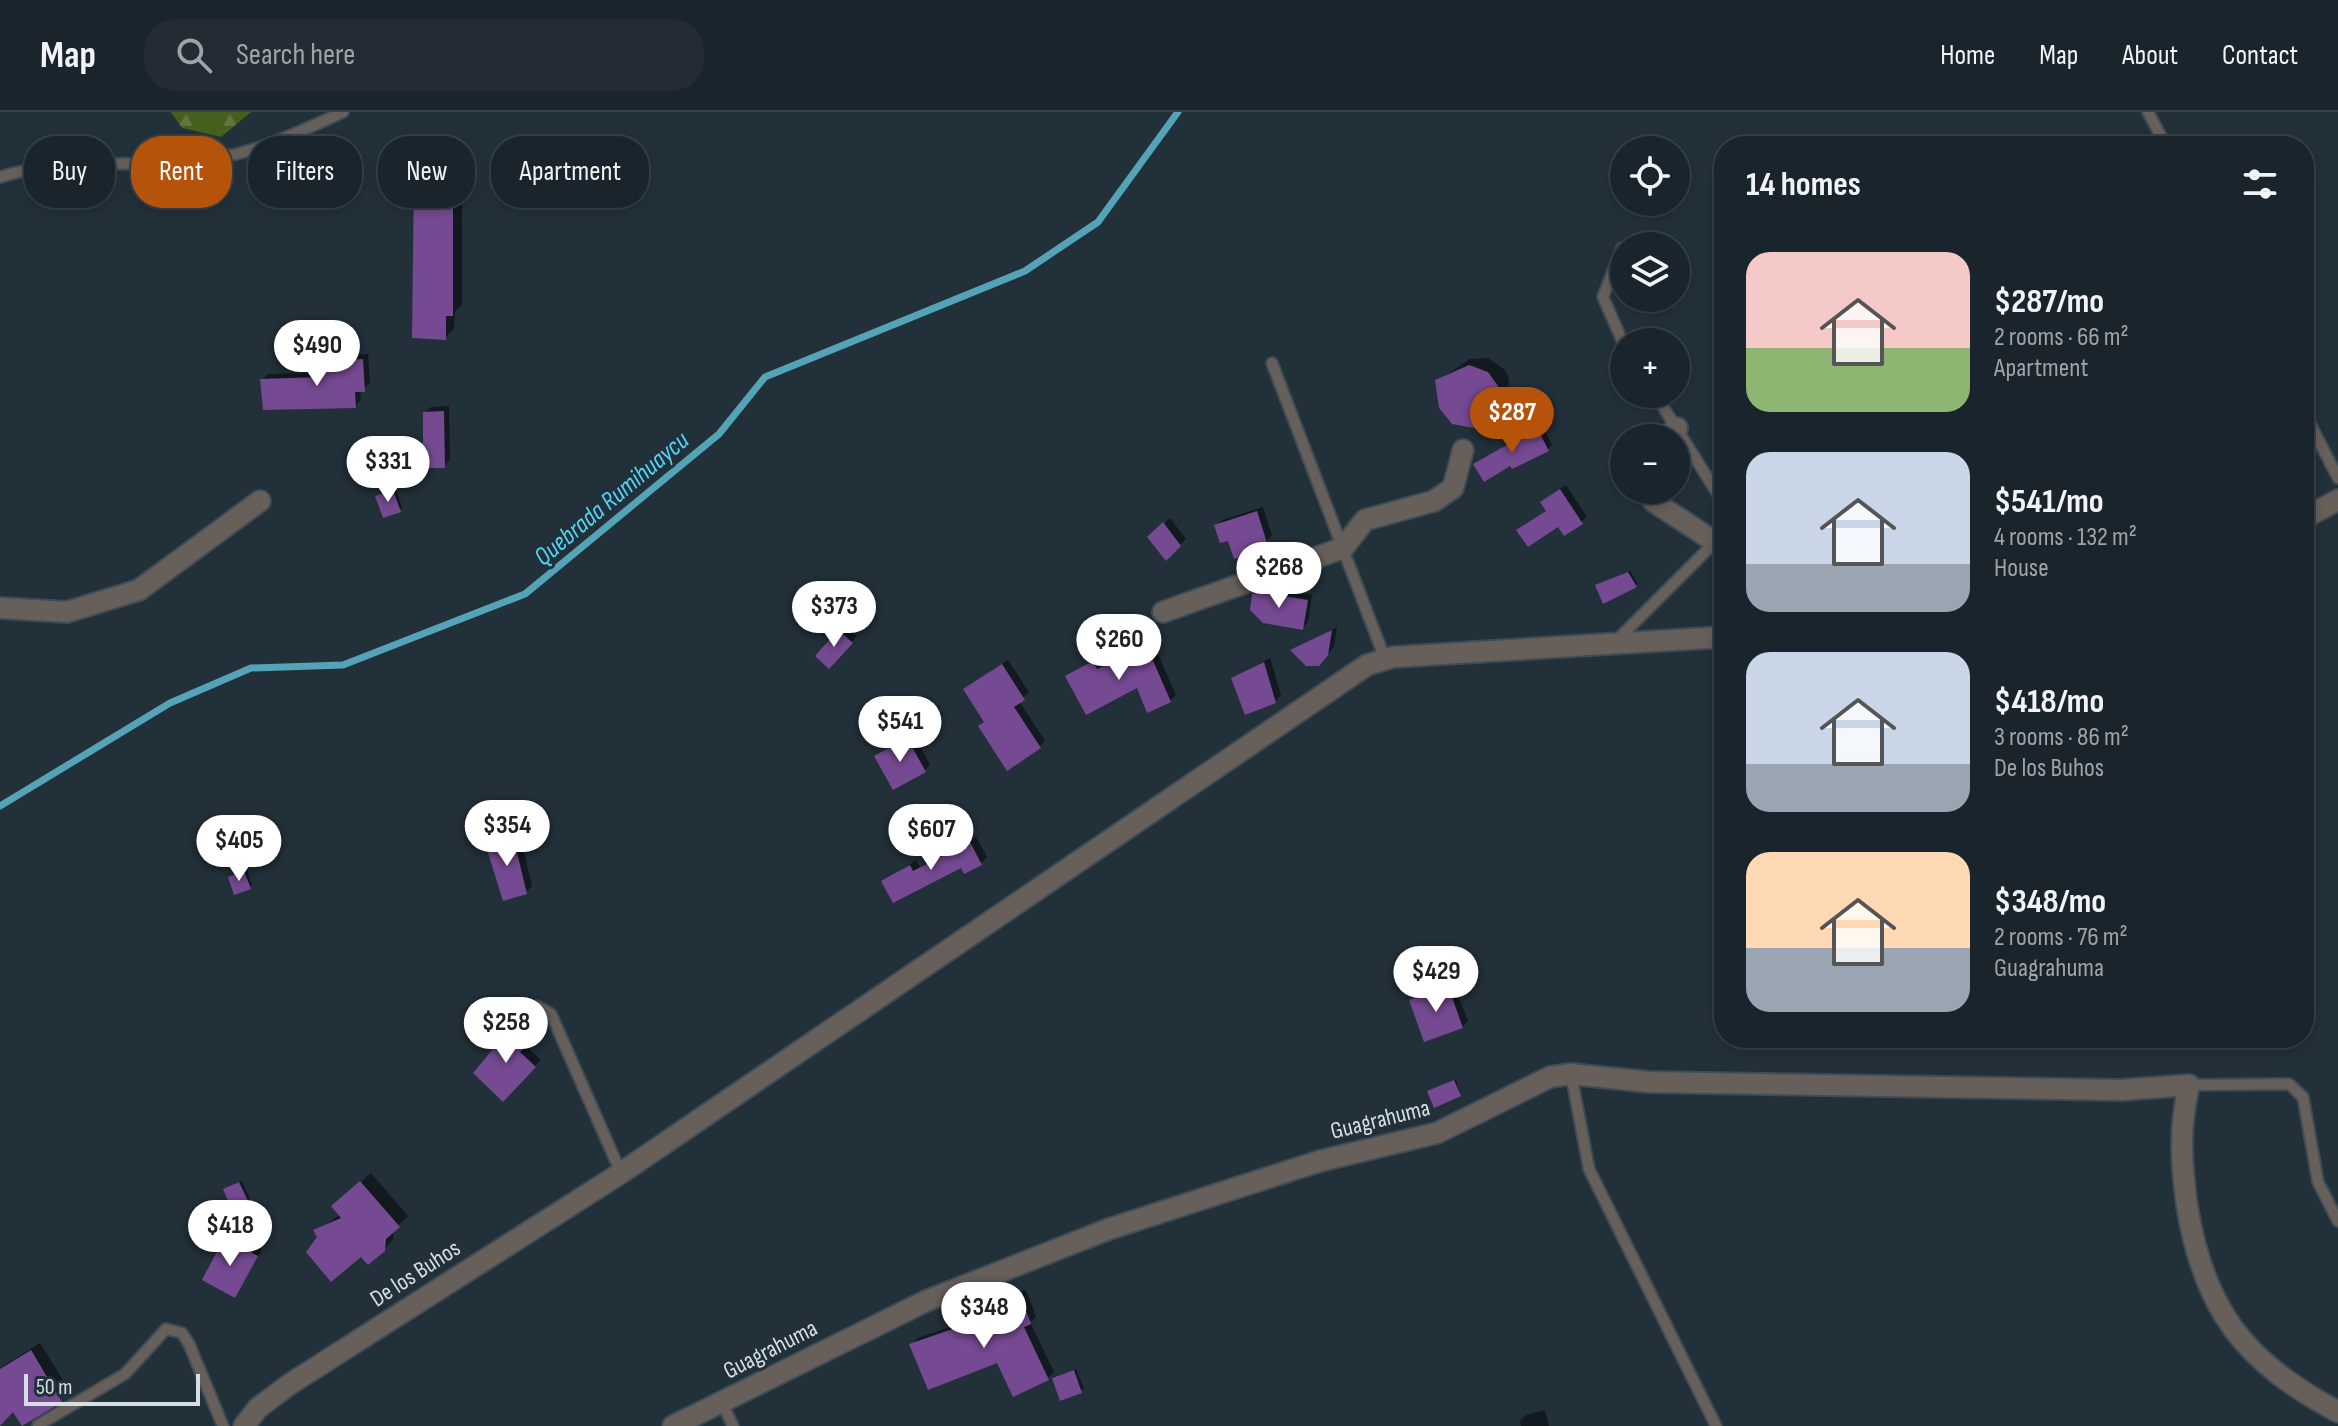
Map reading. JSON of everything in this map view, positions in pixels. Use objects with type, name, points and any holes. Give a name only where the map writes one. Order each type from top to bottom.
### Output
[{"type":"street","points":[[1163,612],[1343,548],[1365,520],[1434,501],[1453,488],[1463,450]]},
{"type":"street","points":[[2314,513],[2338,500]]},
{"type":"street","points":[[0,608],[67,612],[139,590],[260,501]]},
{"type":"street","points":[[1658,504],[1714,532]]},
{"type":"street","points":[[1385,659],[1714,638]]},
{"type":"street","name":"De los Buhos","points":[[244,1426],[258,1408],[290,1384],[621,1173],[1344,678],[1385,659]]},
{"type":"street","name":"Guagrahuma","points":[[673,1426],[926,1301],[1044,1254],[1320,1161],[1437,1133],[1529,1084],[1571,1074],[1649,1082],[2121,1090],[2189,1085]]},
{"type":"street","points":[[2189,1085],[2180,1135],[2180,1157],[2193,1243],[2206,1285],[2223,1316],[2255,1355],[2281,1378],[2338,1412]]},
{"type":"lane","points":[[0,177],[36,167],[194,162],[241,154],[343,112]]},
{"type":"lane","points":[[2148,112],[2161,136]]},
{"type":"lane","points":[[1610,279],[1603,297],[1617,328]]},
{"type":"lane","points":[[1272,363],[1385,659]]},
{"type":"lane","points":[[2314,431],[2338,478]]},
{"type":"lane","points":[[1690,458],[1714,491]]},
{"type":"lane","points":[[1613,644],[1714,541]]},
{"type":"lane","points":[[527,1010],[537,1006],[551,1014],[621,1173]]},
{"type":"lane","points":[[1571,1074],[1589,1169],[1716,1426]]},
{"type":"lane","points":[[2189,1085],[2278,1083],[2297,1089],[2303,1097],[2318,1182],[2338,1221]]},
{"type":"lane","points":[[38,1425],[125,1374],[166,1329],[182,1333],[189,1344],[223,1426]]},
{"type":"lane","points":[[722,1403],[733,1426]]},
{"type":"green space","points":[[171,112],[251,112],[222,136],[182,128]]},
{"type":"building","points":[[414,208],[453,208],[453,316],[446,316],[446,340],[412,338]]},
{"type":"building","points":[[363,359],[365,392],[355,392],[356,408],[263,410],[260,379],[320,377],[319,361]]},
{"type":"building","points":[[1469,365],[1488,372],[1500,389],[1499,411],[1485,430],[1452,424],[1439,408],[1435,380]]},
{"type":"building","points":[[444,411],[445,468],[423,468],[423,412]]},
{"type":"building","points":[[1537,428],[1549,451],[1512,469],[1510,466],[1484,482],[1473,464]]},
{"type":"building","points":[[1560,489],[1583,524],[1564,536],[1558,527],[1528,547],[1516,530],[1546,511],[1540,502]]},
{"type":"building","points":[[393,490],[401,512],[383,518],[375,496]]},
{"type":"building","points":[[1257,511],[1267,543],[1258,545],[1260,551],[1234,559],[1228,541],[1220,543],[1214,525]]},
{"type":"building","points":[[1163,522],[1181,546],[1166,561],[1147,537]]},
{"type":"building","points":[[1628,572],[1637,587],[1603,604],[1595,585]]},
{"type":"building","points":[[1259,592],[1308,600],[1303,630],[1263,623],[1250,610],[1252,594]]},
{"type":"building","points":[[838,630],[853,643],[829,669],[815,656]]},
{"type":"building","points":[[1332,630],[1328,655],[1319,666],[1306,666],[1290,650]]},
{"type":"building","points":[[1147,647],[1171,702],[1147,713],[1137,688],[1086,715],[1065,676],[1093,661],[1097,669]]},
{"type":"building","points":[[1264,662],[1276,703],[1245,715],[1231,678]]},
{"type":"building","points":[[1002,664],[1025,700],[1014,707],[1041,748],[1007,771],[978,726],[984,722],[963,689]]},
{"type":"building","points":[[907,738],[926,772],[893,790],[874,756]]},
{"type":"building","points":[[513,836],[527,894],[503,901],[485,843]]},
{"type":"building","points":[[970,842],[982,865],[964,874],[961,868],[893,903],[881,881],[910,865],[913,871]]},
{"type":"building","points":[[244,871],[251,889],[234,895],[228,877]]},
{"type":"building","points":[[1448,986],[1463,1028],[1424,1042],[1409,1000]]},
{"type":"building","points":[[513,1025],[530,1042],[520,1052],[536,1067],[503,1102],[473,1073]]},
{"type":"building","points":[[1454,1080],[1461,1096],[1434,1108],[1427,1091]]},
{"type":"building","points":[[360,1181],[400,1227],[386,1239],[385,1251],[368,1265],[361,1257],[331,1282],[306,1252],[317,1237],[313,1230],[341,1218],[331,1206]]},
{"type":"building","points":[[239,1182],[249,1203],[232,1210],[223,1189]]},
{"type":"building","points":[[224,1238],[258,1256],[235,1298],[202,1280]]},
{"type":"building","points":[[1020,1294],[1031,1324],[1024,1327],[1049,1380],[1013,1397],[997,1363],[928,1390],[909,1344],[996,1314],[993,1304]]},
{"type":"building","points":[[31,1350],[62,1402],[22,1426],[13,1412],[0,1426],[0,1369]]},
{"type":"building","points":[[1074,1370],[1082,1393],[1060,1401],[1052,1378]]},
{"type":"waterway","name":"Quebrada Rumihuaycu","points":[[0,806],[170,703],[251,668],[343,665],[525,594],[719,434],[765,377],[1025,271],[1098,222],[1178,112]]}]
